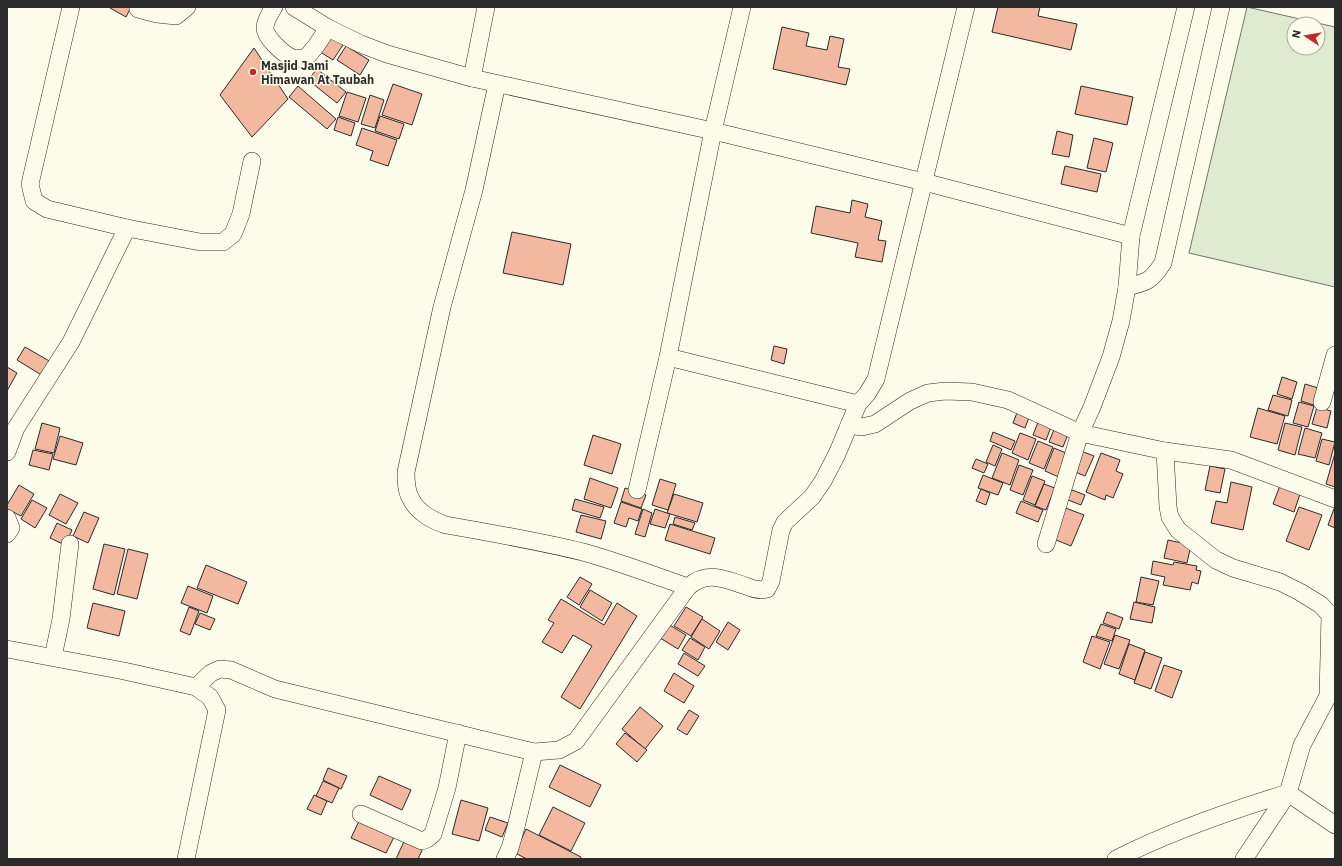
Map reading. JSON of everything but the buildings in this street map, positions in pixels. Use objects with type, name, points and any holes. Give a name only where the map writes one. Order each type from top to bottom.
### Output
[{"type":"street","points":[[71,7],[30,184],[34,201],[47,209],[127,228],[200,242],[223,242],[233,234],[241,214],[252,160]]},
{"type":"street","points":[[138,9],[157,14],[176,16],[187,7]]},
{"type":"street","points":[[274,7],[268,15],[265,28],[266,35],[278,48],[294,58],[306,58],[328,28]]},
{"type":"street","points":[[294,7],[328,28],[361,44],[387,54],[472,78],[713,131],[924,182],[1130,236]]},
{"type":"street","points":[[472,78],[486,7]]},
{"type":"street","points":[[637,490],[668,357],[713,131],[742,7]]},
{"type":"street","points":[[196,687],[211,673],[220,669],[231,670],[275,688],[534,752],[559,750],[576,741],[688,587],[694,582],[704,577],[711,577],[721,578],[752,589],[767,589],[771,581],[781,530],[785,522],[818,490],[837,454],[858,404],[876,379],[880,369],[966,7]]},
{"type":"street","points":[[1046,544],[1080,433],[1092,407],[1111,357],[1121,321],[1127,287],[1130,236],[1186,7]]},
{"type":"street","points":[[1127,287],[1140,284],[1153,277],[1163,263],[1221,7]]},
{"type":"street","points":[[497,84],[474,190],[442,307],[406,472],[407,486],[411,500],[426,516],[434,521],[446,525],[583,552],[636,568],[688,587]]},
{"type":"street","points":[[7,452],[16,428],[71,342],[127,228]]},
{"type":"street","points":[[1322,402],[1335,356]]},
{"type":"street","points":[[668,357],[858,404]]},
{"type":"street","points":[[849,425],[862,427],[874,424],[910,401],[928,393],[945,391],[972,392],[1008,400],[1080,433],[1165,451],[1231,460],[1335,499]]},
{"type":"street","points":[[1165,451],[1168,507],[1170,518],[1178,530],[1216,560],[1233,568],[1287,585],[1321,605],[1330,615],[1331,698],[1302,745],[1288,793],[1244,859]]},
{"type":"street","points":[[7,518],[10,528],[7,534]]},
{"type":"street","points":[[53,657],[61,619],[70,544]]},
{"type":"street","points":[[7,649],[124,671],[196,687],[210,697],[217,710],[188,854]]},
{"type":"street","points":[[361,814],[422,841],[430,837],[433,834],[447,788],[458,733]]},
{"type":"street","points":[[505,859],[516,827],[534,752]]},
{"type":"street","points":[[1288,793],[1335,825]]},
{"type":"street","points":[[1116,859],[1171,833],[1232,810],[1288,793]]},
{"type":"green space","points":[[1247,7],[1287,16],[1286,56],[1326,56],[1326,25],[1335,27],[1335,287],[1189,253]]},
{"type":"place","name":"Masjid Jami Himawan At Taubah","points":[[253,72]]}]
